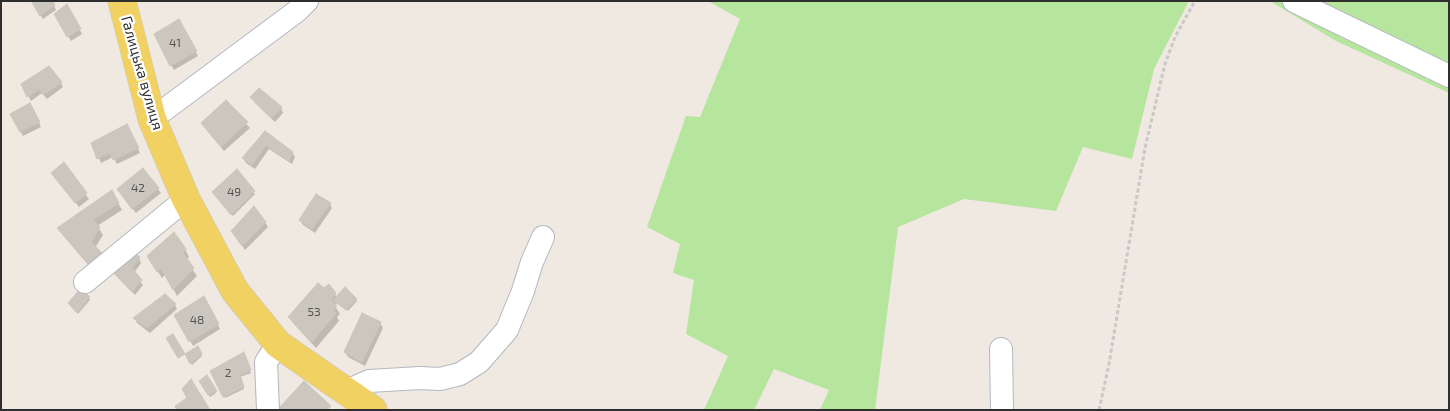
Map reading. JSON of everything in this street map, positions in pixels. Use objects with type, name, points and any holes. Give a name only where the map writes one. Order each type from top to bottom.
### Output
[{"type":"main road","name":"Галицька вулиця","points":[[122,1],[152,119],[186,198],[235,292],[278,344],[373,410]]},
{"type":"street","points":[[152,119],[297,12],[307,1]]},
{"type":"street","points":[[1294,1],[1449,76]]},
{"type":"street","points":[[85,282],[186,198]]},
{"type":"street","points":[[347,391],[369,381],[420,378],[440,379],[460,374],[479,362],[507,330],[521,299],[532,262],[543,236]]},
{"type":"street","points":[[268,410],[266,362],[278,344]]},
{"type":"street","points":[[1002,350],[1002,410]]},
{"type":"path","points":[[1099,410],[1145,148],[1165,64],[1175,37],[1195,1]]},
{"type":"green space","points":[[708,1],[1189,1],[1154,69],[1132,159],[1083,147],[1056,211],[964,199],[898,227],[875,410],[820,410],[829,390],[774,369],[754,410],[704,410],[728,356],[686,334],[694,280],[673,273],[680,244],[647,227],[686,116],[700,117],[740,19]]},
{"type":"green space","points":[[1270,1],[1449,1],[1449,93],[1336,41]]},
{"type":"building","points":[[31,1],[53,1],[55,5],[40,16]]},
{"type":"building","points":[[67,4],[81,29],[67,37],[54,14]]},
{"type":"building","points":[[179,19],[197,51],[170,66],[154,34]]},
{"type":"building","points":[[49,66],[62,82],[43,95],[39,89],[27,97],[21,84]]},
{"type":"building","points":[[259,88],[282,107],[272,118],[250,97]]},
{"type":"building","points":[[226,100],[248,122],[221,147],[201,123]]},
{"type":"building","points":[[30,103],[40,122],[20,132],[10,114]]},
{"type":"building","points":[[127,124],[139,148],[113,160],[110,153],[97,159],[91,143]]},
{"type":"building","points":[[265,131],[293,152],[289,161],[266,145],[252,165],[242,158]]},
{"type":"building","points":[[64,162],[87,193],[75,203],[51,173]]},
{"type":"building","points":[[143,168],[159,188],[132,209],[117,189]]},
{"type":"building","points":[[237,169],[255,191],[231,215],[212,192]]},
{"type":"building","points":[[112,190],[119,203],[93,220],[100,227],[91,242],[105,256],[90,266],[57,228]]},
{"type":"building","points":[[316,194],[331,203],[312,229],[299,220]]},
{"type":"building","points":[[254,206],[266,222],[242,246],[231,231]]},
{"type":"building","points":[[174,232],[186,249],[183,253],[194,268],[173,290],[161,268],[157,272],[147,256]]},
{"type":"building","points":[[133,252],[140,257],[132,268],[142,280],[132,292],[112,271]]},
{"type":"building","points":[[318,283],[324,288],[329,284],[336,293],[331,299],[337,306],[333,310],[336,313],[312,342],[288,317]]},
{"type":"building","points":[[345,287],[357,299],[346,310],[333,300]]},
{"type":"building","points":[[81,288],[90,297],[77,313],[68,303]]},
{"type":"building","points":[[165,294],[176,304],[147,328],[133,318]]},
{"type":"building","points":[[204,296],[219,324],[189,342],[174,315]]},
{"type":"building","points":[[362,313],[381,322],[362,362],[344,352]]},
{"type":"building","points":[[173,334],[185,354],[178,358],[166,338]]},
{"type":"building","points":[[198,346],[202,354],[190,364],[185,354]]},
{"type":"building","points":[[244,352],[251,370],[240,375],[244,387],[223,397],[210,371]]},
{"type":"building","points":[[207,375],[217,391],[208,395],[199,381]]},
{"type":"building","points":[[191,379],[210,410],[177,410],[175,406],[187,398],[182,389]]},
{"type":"building","points":[[304,381],[331,406],[327,410],[281,410],[279,408]]}]
